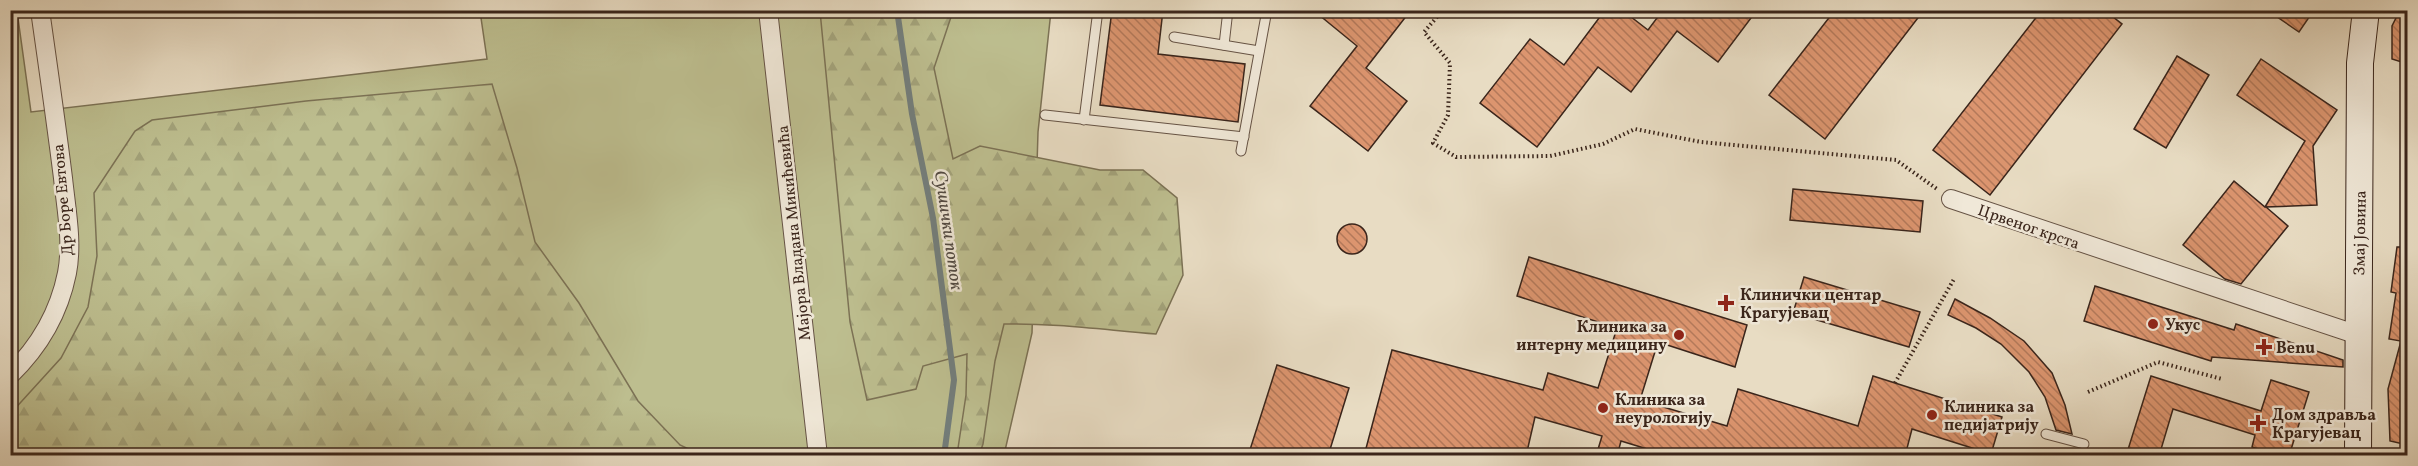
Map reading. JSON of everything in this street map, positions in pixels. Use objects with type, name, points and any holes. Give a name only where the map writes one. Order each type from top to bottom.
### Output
[{"type":"main road","name":"Змај Јовина","points":[[2358,456],[2360,63],[2366,10]]},
{"type":"street","name":"Др Боре Евтова","points":[[10,375],[39,342],[51,320],[67,272],[69,241],[66,207],[40,10]]},
{"type":"street","name":"Мајора Владана Микићевића","points":[[768,10],[818,456]]},
{"type":"street","name":"Црвеног крста","points":[[1951,199],[2358,335]]},
{"type":"lane","points":[[1084,120],[1098,10]]},
{"type":"lane","points":[[1224,45],[1228,10]]},
{"type":"lane","points":[[1241,151],[1267,10]]},
{"type":"lane","points":[[1174,37],[1259,51]]},
{"type":"lane","points":[[1045,115],[1244,137]]},
{"type":"lane","points":[[2046,434],[2084,444]]},
{"type":"path","points":[[1443,10],[1424,32],[1450,63],[1448,115],[1433,143],[1456,157],[1550,156],[1603,144],[1635,129],[1701,142],[1896,160],[1951,199]]},
{"type":"path","points":[[1894,383],[1954,279]]},
{"type":"path","points":[[2088,392],[2158,362],[2222,380]]},
{"type":"green space","points":[[11,11],[17,11],[31,112],[487,59],[480,11],[1051,11],[1038,132],[1032,333],[1004,455],[11,455],[10,101],[13,99]]},
{"type":"green space","points":[[820,11],[953,11],[934,68],[953,159],[980,146],[1100,170],[1143,170],[1177,198],[1183,275],[1156,334],[1004,324],[995,361],[983,444],[979,455],[957,455],[966,395],[967,354],[923,366],[916,389],[867,400],[850,322]]},
{"type":"green space","points":[[492,84],[517,168],[535,242],[579,303],[638,401],[680,445],[701,455],[11,455],[11,413],[61,358],[88,307],[97,256],[94,193],[135,131],[152,120],[306,101]]},
{"type":"building","points":[[1112,10],[1163,10],[1158,54],[1245,64],[1238,122],[1100,105]]},
{"type":"building","points":[[1313,10],[1411,10],[1366,68],[1407,101],[1368,151],[1310,106],[1357,46]]},
{"type":"building","points":[[1605,10],[1622,10],[1648,30],[1663,10],[1757,10],[1718,62],[1677,31],[1631,92],[1598,67],[1537,147],[1480,103],[1530,39],[1564,65]]},
{"type":"building","points":[[1835,10],[1924,10],[1825,139],[1769,95]]},
{"type":"building","points":[[2042,10],[2104,10],[2122,24],[1990,195],[1933,150]]},
{"type":"building","points":[[2267,10],[2314,10],[2299,32]]},
{"type":"building","points":[[2400,10],[2408,10],[2408,64],[2392,59],[2392,26]]},
{"type":"building","points":[[2177,56],[2209,75],[2166,148],[2134,129]]},
{"type":"building","points":[[2261,59],[2337,110],[2313,146],[2317,205],[2266,207],[2288,226],[2241,284],[2225,279],[2183,245],[2234,181],[2265,207],[2305,141],[2237,95]]},
{"type":"building","points":[[1793,189],[1923,201],[1920,232],[1790,220]]},
{"type":"building","points":[[1352,224],[1363,228],[1367,239],[1363,250],[1352,254],[1341,250],[1337,239],[1341,228]]},
{"type":"building","points":[[2397,247],[2408,247],[2408,445],[2390,441],[2388,389],[2401,341],[2389,339],[2396,293],[2391,292]]},
{"type":"building","points":[[1529,257],[1747,325],[1735,367],[1658,342],[1640,400],[1727,426],[1738,389],[1858,426],[1873,376],[2002,417],[1991,454],[1912,429],[1905,456],[1670,456],[1621,441],[1617,456],[1596,456],[1602,436],[1535,417],[1526,456],[1364,456],[1392,350],[1543,390],[1548,373],[1598,388],[1617,328],[1517,296]]},
{"type":"building","points":[[1804,277],[1920,312],[1909,347],[1793,313]]},
{"type":"building","name":"Укус","points":[[2095,286],[2234,330],[2236,324],[2343,360],[2343,367],[2212,357],[2211,361],[2084,321]]},
{"type":"building","points":[[1955,299],[1990,318],[2024,341],[2052,373],[2065,405],[2072,434],[2056,430],[2045,397],[2029,372],[2001,344],[1976,328],[1948,315]]},
{"type":"building","points":[[1277,365],[1349,388],[1328,456],[1248,456]]},
{"type":"building","name":"Дом здравља Крагујевац","points":[[2151,376],[2261,411],[2271,380],[2309,392],[2289,456],[2279,456],[2252,447],[2255,435],[2173,409],[2159,456],[2126,456]]},
{"type":"waterway","name":"Сушички поток","points":[[897,10],[912,114],[933,218],[954,380],[944,456]]},
{"type":"place","name":"Клинички центар Крагујевац","points":[[1726,303]]},
{"type":"place","name":"Укус","points":[[2153,324]]},
{"type":"place","name":"Клиника за интерну медицину","points":[[1679,335]]},
{"type":"place","name":"Benu","points":[[2264,347]]},
{"type":"place","name":"Клиника за неурологију","points":[[1603,408]]},
{"type":"place","name":"Клиника за педијатрију","points":[[1932,415]]},
{"type":"place","name":"Дом здравља Крагујевац","points":[[2258,423]]}]
